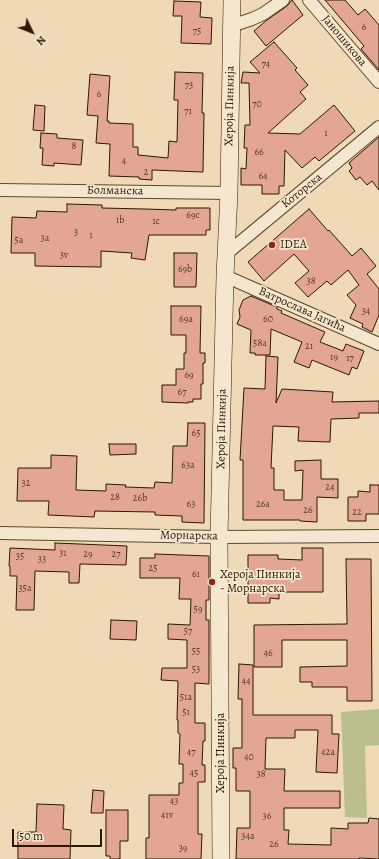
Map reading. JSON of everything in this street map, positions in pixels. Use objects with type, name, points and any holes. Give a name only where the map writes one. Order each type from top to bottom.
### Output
[{"type":"street","name":"Хероја Пинкија","points":[[221,859],[220,537],[225,276],[229,192],[232,0]]},
{"type":"street","points":[[232,26],[263,14],[283,0]]},
{"type":"street","name":"Јаношикова","points":[[309,0],[379,82]]},
{"type":"street","name":"Которска","points":[[226,254],[379,127]]},
{"type":"street","name":"Болманска","points":[[0,190],[229,192]]},
{"type":"street","name":"Ватрослава Јагића","points":[[225,276],[379,344]]},
{"type":"street","name":"Морнарска","points":[[0,533],[220,537],[379,536]]},
{"type":"green space","points":[[379,709],[379,745],[365,746],[367,818],[345,817],[341,712]]},
{"type":"building","points":[[292,0],[303,15],[266,46],[254,31],[287,6]]},
{"type":"building","points":[[325,0],[345,0],[358,15],[365,9],[379,25],[379,70],[361,49],[364,46]]},
{"type":"building","points":[[174,1],[201,2],[200,17],[212,18],[211,44],[181,43],[182,16],[173,16]]},
{"type":"building","points":[[274,42],[297,68],[295,70],[308,85],[300,92],[306,99],[268,133],[300,134],[334,105],[355,131],[319,161],[315,157],[302,168],[285,150],[284,186],[279,186],[279,194],[262,194],[262,185],[241,185],[241,168],[246,169],[247,148],[244,148],[245,125],[250,125],[249,83],[241,83],[243,72],[260,73],[250,62]]},
{"type":"building","points":[[175,72],[203,73],[203,172],[152,170],[152,180],[139,179],[139,177],[109,176],[110,144],[96,143],[98,116],[87,115],[90,74],[110,76],[107,121],[109,121],[109,123],[133,124],[133,147],[138,147],[138,155],[168,158],[169,141],[177,142],[178,100],[174,100]]},
{"type":"building","points":[[35,105],[45,106],[44,131],[33,130]]},
{"type":"building","points":[[41,133],[57,134],[57,138],[83,140],[81,165],[54,163],[54,166],[42,165],[43,148],[40,148]]},
{"type":"building","points":[[379,137],[379,190],[372,181],[367,185],[360,177],[356,180],[349,171],[352,168],[349,163]]},
{"type":"building","points":[[67,204],[102,205],[102,208],[176,210],[176,208],[210,208],[210,230],[206,230],[206,235],[149,235],[145,260],[131,258],[132,253],[101,251],[101,267],[35,266],[35,253],[11,253],[12,217],[36,218],[37,211],[67,212]]},
{"type":"building","points":[[309,209],[352,256],[361,248],[376,266],[367,274],[379,289],[379,315],[372,332],[362,327],[363,324],[350,318],[356,305],[347,295],[359,285],[348,270],[331,285],[327,281],[308,297],[295,283],[309,271],[294,254],[264,281],[248,262]]},
{"type":"building","points":[[174,253],[197,253],[196,287],[174,287]]},
{"type":"building","points":[[251,296],[277,307],[277,309],[282,311],[281,313],[325,332],[320,342],[343,351],[346,344],[364,351],[357,369],[352,367],[349,375],[312,360],[309,368],[294,362],[302,342],[271,329],[270,355],[255,355],[255,353],[250,353],[251,330],[237,324],[240,317],[239,310],[243,300]]},
{"type":"building","points":[[171,306],[201,306],[200,353],[205,353],[205,363],[203,363],[201,399],[193,399],[193,402],[162,402],[162,385],[176,385],[176,369],[184,369],[184,353],[186,353],[186,335],[171,335]]},
{"type":"building","points":[[266,356],[278,357],[276,403],[282,389],[333,392],[332,402],[379,401],[379,413],[359,413],[359,418],[331,419],[330,442],[298,441],[299,427],[273,426],[271,468],[274,468],[274,490],[284,490],[284,500],[302,500],[303,470],[295,471],[295,461],[321,460],[321,479],[338,479],[338,498],[317,497],[317,522],[300,520],[243,520],[243,460],[240,460],[244,388],[265,389]]},
{"type":"building","points":[[188,423],[205,423],[204,523],[182,522],[182,516],[155,515],[155,512],[95,511],[94,517],[48,515],[49,501],[17,501],[18,468],[51,468],[51,455],[77,456],[76,490],[106,491],[106,484],[126,485],[125,487],[154,488],[155,482],[172,483],[173,446],[187,446]]},
{"type":"building","points":[[109,444],[136,444],[136,454],[110,455]]},
{"type":"building","points":[[370,485],[379,485],[379,514],[366,514],[366,521],[348,521],[348,497],[358,497],[358,491],[370,492]]},
{"type":"building","points":[[55,543],[127,546],[126,565],[80,564],[79,583],[69,583],[69,572],[35,571],[34,610],[16,610],[17,576],[10,576],[10,548],[55,550]]},
{"type":"building","points":[[302,548],[323,548],[323,592],[279,592],[279,599],[270,598],[270,603],[248,603],[248,555],[278,555],[278,559],[302,560]]},
{"type":"building","points":[[155,554],[209,556],[209,600],[206,600],[206,620],[209,620],[209,684],[195,683],[195,723],[205,723],[205,741],[203,741],[202,765],[205,765],[205,782],[198,782],[198,834],[202,834],[201,859],[146,859],[146,838],[149,838],[149,795],[179,795],[179,783],[183,783],[183,764],[179,764],[180,734],[178,733],[177,720],[178,681],[161,680],[162,668],[187,668],[187,640],[168,639],[168,624],[190,625],[191,599],[179,599],[180,578],[140,578],[140,558],[155,558]]},
{"type":"building","points":[[346,559],[371,559],[372,701],[347,701],[347,687],[312,687],[312,682],[300,682],[300,667],[347,666],[347,640],[282,640],[282,667],[254,667],[254,625],[347,624]]},
{"type":"building","points":[[111,620],[137,621],[136,640],[110,639]]},
{"type":"building","points":[[239,664],[253,665],[253,715],[332,715],[332,734],[339,734],[337,773],[316,772],[318,730],[295,730],[295,738],[266,738],[265,769],[285,769],[284,791],[340,791],[340,808],[284,808],[284,830],[289,830],[288,844],[331,845],[331,828],[348,829],[348,823],[368,823],[369,818],[379,819],[379,859],[236,859],[237,828],[250,828],[250,791],[236,791],[236,768],[233,768],[233,748],[242,748],[242,699],[238,699]]},
{"type":"building","points":[[93,790],[104,791],[103,813],[91,813]]},
{"type":"building","points":[[37,804],[64,805],[63,829],[71,830],[70,859],[18,859],[18,832],[36,832]]},
{"type":"building","points":[[106,810],[128,810],[128,841],[120,841],[120,859],[110,859],[110,856],[106,856]]},
{"type":"place","name":"IDEA","points":[[272,245]]},
{"type":"place","name":"Хероја Пинкија - Морнарска","points":[[212,582]]}]
